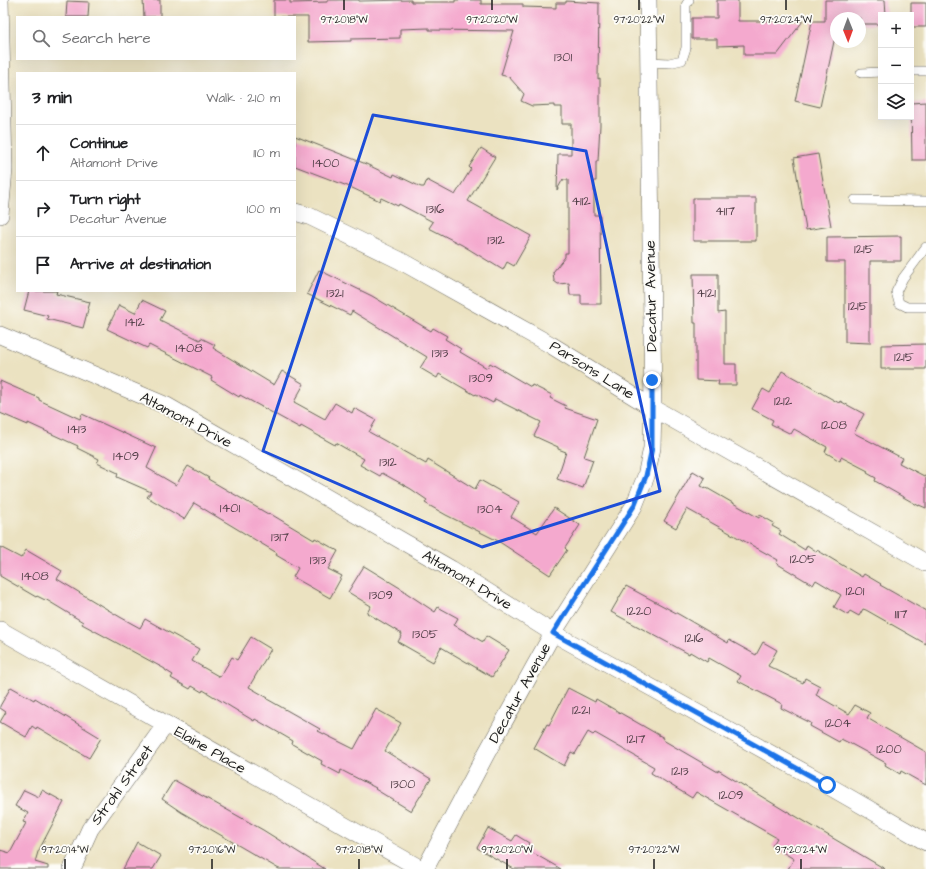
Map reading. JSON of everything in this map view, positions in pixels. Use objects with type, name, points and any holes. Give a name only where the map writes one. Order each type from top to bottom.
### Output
[{"type":"street","points":[[0,0],[10,169],[0,215]]},
{"type":"street","name":"Decatur Avenue","points":[[425,869],[486,754],[553,633],[634,506],[646,476],[652,448],[653,408],[648,0]]},
{"type":"street","name":"Parsons Lane","points":[[296,212],[309,216],[399,260],[551,345],[653,408],[926,563]]},
{"type":"street","name":"Altamont Drive","points":[[0,335],[167,406],[451,569],[553,633],[827,785],[926,842]]},
{"type":"street","name":"Elaine Place","points":[[0,630],[421,869]]},
{"type":"street","name":"Strohl Street","points":[[72,869],[90,829],[166,724]]},
{"type":"lane","points":[[649,62],[669,63],[682,60],[686,48],[686,5],[689,0]]},
{"type":"lane","points":[[914,71],[926,71]]},
{"type":"lane","points":[[861,73],[878,72]]},
{"type":"lane","points":[[855,200],[926,200]]},
{"type":"lane","points":[[926,247],[903,278],[896,292],[899,303],[907,307],[926,307]]},
{"type":"highlighted area","points":[[373,115],[586,151],[660,491],[482,547],[263,451]]},
{"type":"building","points":[[143,0],[160,0],[160,16],[144,16]]},
{"type":"building","points":[[274,0],[290,0],[290,3],[327,2],[327,0],[411,0],[411,2],[455,2],[455,0],[481,0],[481,4],[523,4],[523,7],[556,8],[556,3],[566,3],[566,1],[599,3],[598,79],[600,78],[600,125],[598,161],[596,161],[596,181],[594,181],[594,215],[600,215],[601,304],[581,304],[581,295],[570,295],[569,283],[558,284],[554,281],[553,272],[565,257],[565,253],[568,253],[568,180],[563,179],[557,190],[558,154],[571,154],[571,124],[562,124],[562,107],[554,107],[554,105],[532,106],[521,101],[524,94],[509,77],[501,75],[514,31],[429,30],[429,28],[400,29],[400,38],[308,42],[308,17],[274,16]]},
{"type":"building","points":[[717,0],[738,0],[738,21],[803,21],[777,55],[744,55],[744,45],[717,46],[717,39],[692,39],[692,18],[717,18]]},
{"type":"building","points":[[825,0],[885,0],[886,12],[878,12],[878,24],[866,24],[866,12],[830,12],[830,48],[833,48],[820,107],[795,101],[812,21],[825,21]]},
{"type":"building","points":[[67,1],[89,2],[88,16],[66,16]]},
{"type":"building","points":[[911,3],[926,3],[926,27],[914,27],[914,12],[911,12]]},
{"type":"building","points":[[926,102],[926,160],[912,160],[911,120],[914,120],[914,103]]},
{"type":"building","points":[[296,136],[366,164],[393,177],[394,174],[421,187],[424,187],[427,180],[455,195],[471,169],[469,167],[481,148],[495,157],[468,201],[531,236],[514,266],[507,262],[503,270],[462,245],[429,228],[433,222],[399,204],[398,206],[381,198],[380,201],[350,187],[296,166]]},
{"type":"building","points":[[818,154],[831,226],[806,230],[794,158]]},
{"type":"building","points":[[693,198],[756,198],[756,241],[693,241]]},
{"type":"building","points":[[901,236],[901,261],[870,261],[870,343],[845,342],[845,262],[827,262],[827,237]]},
{"type":"building","points":[[319,270],[372,296],[431,331],[433,328],[447,336],[445,339],[461,349],[460,352],[487,368],[490,363],[531,387],[532,385],[552,395],[550,398],[566,406],[565,408],[597,419],[584,457],[593,460],[583,488],[557,479],[566,452],[534,436],[541,422],[495,399],[493,403],[476,394],[475,395],[439,374],[437,378],[420,368],[427,357],[352,311],[350,315],[307,294]]},
{"type":"building","points":[[693,274],[718,274],[718,313],[725,312],[725,364],[736,364],[736,385],[718,385],[719,381],[696,380],[696,323],[694,323]]},
{"type":"building","points":[[29,292],[57,292],[56,294],[90,302],[83,328],[47,319],[48,316],[24,310]]},
{"type":"building","points":[[142,300],[165,311],[160,320],[200,340],[201,338],[215,345],[213,348],[274,385],[282,371],[304,384],[294,402],[325,419],[335,403],[352,413],[354,408],[376,420],[369,432],[426,464],[428,460],[475,489],[480,480],[519,502],[511,517],[537,533],[554,508],[580,525],[565,548],[567,550],[550,575],[498,541],[425,503],[427,500],[411,489],[382,473],[380,476],[360,465],[364,459],[336,443],[335,445],[301,426],[300,428],[240,395],[239,397],[211,380],[212,377],[149,345],[147,348],[107,329],[119,305],[135,313]]},
{"type":"building","points":[[926,344],[926,369],[881,369],[881,345]]},
{"type":"building","points":[[782,371],[839,403],[840,401],[864,414],[854,433],[902,458],[899,463],[926,477],[926,508],[919,506],[875,481],[876,478],[867,473],[868,471],[841,457],[840,461],[825,452],[827,447],[794,429],[791,434],[771,424],[773,420],[752,409],[763,389],[770,393]]},
{"type":"building","points":[[0,381],[39,398],[39,400],[80,419],[82,414],[156,448],[147,468],[176,485],[188,466],[268,514],[269,513],[314,540],[315,538],[338,551],[328,569],[342,576],[330,598],[293,577],[298,568],[276,555],[277,553],[194,503],[184,519],[147,497],[151,492],[117,477],[118,473],[97,463],[99,459],[77,448],[78,446],[28,423],[28,425],[0,413]]},
{"type":"building","points":[[693,471],[705,478],[701,486],[759,518],[760,515],[774,523],[772,526],[781,531],[779,534],[805,550],[807,545],[816,551],[817,550],[862,577],[864,574],[881,584],[880,585],[926,611],[926,644],[866,610],[863,609],[859,616],[850,611],[848,615],[834,607],[841,595],[816,580],[813,585],[776,563],[778,560],[687,509],[676,528],[664,521]]},
{"type":"building","points":[[0,547],[21,558],[26,550],[62,571],[57,579],[120,617],[140,628],[145,619],[199,649],[192,661],[220,677],[232,657],[237,660],[251,637],[271,649],[249,687],[320,729],[318,731],[354,749],[376,709],[401,723],[385,751],[431,779],[411,811],[375,789],[376,788],[341,770],[340,774],[321,764],[322,761],[292,744],[293,741],[255,719],[254,721],[203,690],[202,692],[192,686],[190,689],[171,678],[173,675],[165,669],[82,624],[83,622],[45,599],[36,597],[0,576]]},
{"type":"building","points":[[364,566],[405,591],[435,612],[438,607],[458,618],[454,625],[483,642],[486,636],[509,650],[492,677],[441,647],[433,662],[398,642],[402,634],[367,613],[371,606],[348,592]]},
{"type":"building","points":[[626,586],[728,643],[729,640],[756,655],[763,642],[777,650],[768,666],[803,683],[805,678],[820,686],[816,695],[849,714],[855,705],[870,713],[867,718],[926,752],[926,785],[901,771],[900,774],[885,765],[886,763],[853,745],[841,739],[839,742],[810,726],[811,723],[781,708],[782,704],[738,681],[741,676],[709,658],[707,662],[690,652],[689,654],[611,612]]},
{"type":"building","points":[[11,687],[34,700],[35,698],[101,738],[89,758],[37,727],[36,729],[32,726],[26,737],[0,722],[6,712],[0,708],[0,706]]},
{"type":"building","points":[[568,688],[595,702],[596,699],[664,738],[663,740],[718,772],[718,770],[885,869],[788,869],[794,859],[772,846],[777,838],[696,792],[692,798],[651,773],[654,767],[595,733],[593,735],[588,732],[575,754],[571,752],[564,766],[534,748],[547,724],[549,725]]},
{"type":"building","points":[[174,780],[263,830],[325,869],[279,869],[181,812],[162,799]]},
{"type":"building","points":[[24,790],[39,797],[42,790],[64,802],[38,852],[35,862],[48,866],[48,869],[0,869],[0,850],[10,853],[26,823],[23,822],[28,813],[15,806]]},
{"type":"building","points":[[488,828],[512,841],[516,835],[529,843],[526,849],[561,869],[514,869],[477,848]]},
{"type":"building","points":[[137,842],[161,856],[153,869],[123,869]]},
{"type":"route","points":[[652,380],[652,448],[646,476],[634,506],[553,633],[827,785]]}]
